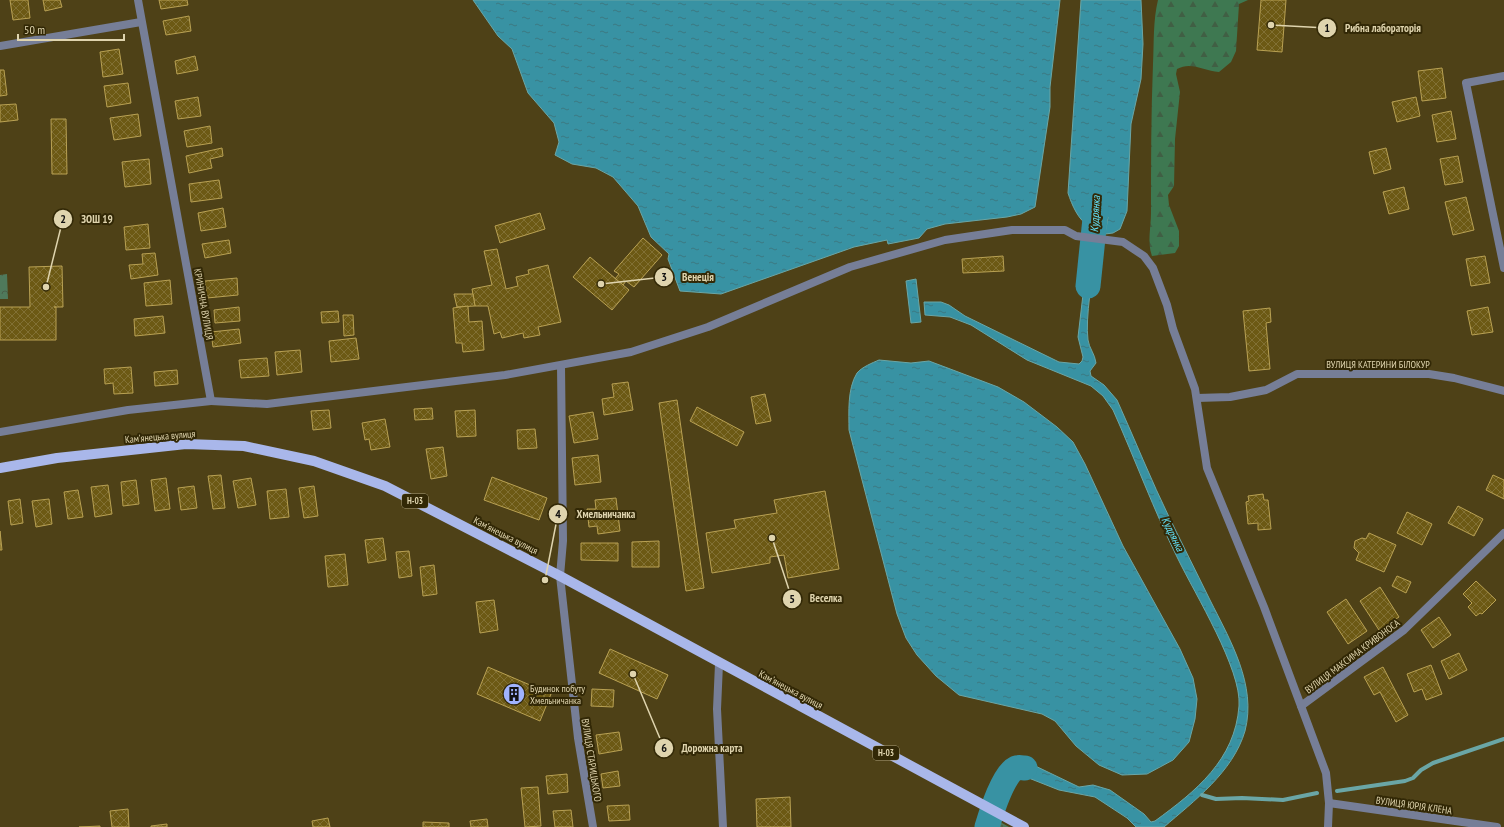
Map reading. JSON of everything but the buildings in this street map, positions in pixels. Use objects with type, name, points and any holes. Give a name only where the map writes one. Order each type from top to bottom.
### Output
[{"type":"main road","name":"Камʼянецька вулиця","points":[[0,468],[57,458],[186,444],[244,446],[314,461],[385,486],[560,576],[719,664],[1024,827]]},
{"type":"street","name":"КРИНИЧНА ВУЛИЦЯ","points":[[138,0],[211,401]]},
{"type":"street","points":[[0,46],[141,22]]},
{"type":"street","points":[[1504,76],[1466,83],[1504,268]]},
{"type":"street","points":[[0,432],[128,410],[211,401],[267,404],[505,375],[561,366],[631,352],[701,329],[850,267],[944,240],[1012,230],[1065,230],[1076,236],[1123,242],[1144,256],[1153,268],[1167,305],[1197,398],[1202,446],[1207,468],[1261,600],[1301,706]]},
{"type":"street","name":"ВУЛИЦЯ СТАРИЦЬКОГО","points":[[561,366],[563,541],[560,576],[578,738],[592,827]]},
{"type":"street","name":"ВУЛИЦЯ КАТЕРИНИ БІЛОКУР","points":[[1197,398],[1230,397],[1266,390],[1297,374],[1429,374],[1454,378],[1504,391]]},
{"type":"street","name":"ВУЛИЦЯ МАКСИМА КРИВОНОСА","points":[[1328,827],[1329,803],[1326,772],[1301,706],[1404,630],[1504,533]]},
{"type":"street","points":[[719,664],[717,709],[723,827]]},
{"type":"street","name":"ВУЛИЦЯ ЮРІЯ КЛЕНА","points":[[1329,803],[1497,827]]},
{"type":"green space","points":[[1158,0],[1248,0],[1239,4],[1236,51],[1231,62],[1219,72],[1192,66],[1177,69],[1176,74],[1180,92],[1175,139],[1174,186],[1168,195],[1169,205],[1179,231],[1179,246],[1175,253],[1152,256],[1149,240],[1151,213],[1152,101],[1154,24]]},
{"type":"green space","points":[[7,274],[8,299],[0,299],[0,275]]},
{"type":"green space","points":[[995,819],[1009,827],[992,827]]},
{"type":"water","points":[[473,0],[1060,0],[1050,87],[1050,107],[1035,207],[1021,214],[1007,217],[945,224],[927,229],[919,238],[888,244],[887,240],[854,247],[721,294],[680,291],[668,259],[669,254],[651,237],[638,206],[613,177],[596,168],[572,164],[555,155],[559,142],[554,123],[528,93],[512,49],[498,36]]},
{"type":"water","points":[[1081,0],[1141,0],[1143,44],[1141,79],[1131,124],[1127,211],[1120,229],[1113,233],[1105,234],[1108,217],[1103,216],[1101,236],[1089,235],[1090,227],[1079,216],[1068,193]]},
{"type":"water","points":[[1088,252],[1095,253],[1087,331],[1088,340],[1096,363],[1090,371],[1091,376],[1104,385],[1117,400],[1163,504],[1226,631],[1240,663],[1247,697],[1248,714],[1245,731],[1232,760],[1200,796],[1164,827],[1136,827],[1127,818],[1095,797],[1059,790],[1021,775],[1015,775],[1005,789],[998,785],[1007,764],[1013,760],[1025,761],[1079,787],[1093,785],[1110,790],[1144,814],[1151,822],[1155,821],[1199,786],[1221,758],[1230,743],[1236,725],[1239,706],[1238,691],[1226,653],[1206,611],[1169,541],[1113,410],[1103,396],[1091,386],[1027,360],[971,325],[950,317],[925,315],[924,302],[941,302],[949,305],[965,316],[1059,362],[1079,364],[1083,357],[1078,337]]},
{"type":"water","points":[[916,279],[921,322],[911,323],[906,281]]},
{"type":"water","points":[[879,360],[911,363],[929,361],[998,387],[1024,402],[1057,427],[1073,442],[1085,464],[1123,546],[1180,649],[1193,678],[1197,699],[1195,719],[1189,742],[1173,760],[1147,774],[1122,775],[1099,765],[1076,746],[1055,721],[1042,714],[959,695],[936,676],[917,655],[906,638],[897,614],[849,430],[849,401],[854,379],[857,373],[867,365]]},
{"type":"water","points":[[997,788],[1003,792],[992,827],[981,827]]},
{"type":"waterway","name":"Кудрянка","points":[[1088,286],[1096,209]]},
{"type":"waterway","points":[[1337,791],[1405,781],[1413,778],[1421,770],[1433,763],[1504,739]]},
{"type":"waterway","name":"Кудрянка","points":[[987,827],[998,795],[1007,778],[1016,768],[1025,768]]},
{"type":"waterway","points":[[1202,795],[1216,799],[1242,798],[1283,800],[1317,793]]},
{"type":"place","name":"Рибна лабораторія","points":[[1271,25]]},
{"type":"place","name":"Венеція","points":[[601,284]]},
{"type":"place","name":"ЗОШ 19","points":[[46,287]]},
{"type":"place","name":"Веселка","points":[[772,538]]},
{"type":"place","name":"Хмельничанка","points":[[545,580]]},
{"type":"place","name":"Дорожна карта","points":[[633,674]]},
{"type":"place","name":"Будинок побуту Хмельничанка","points":[[514,694]]}]
